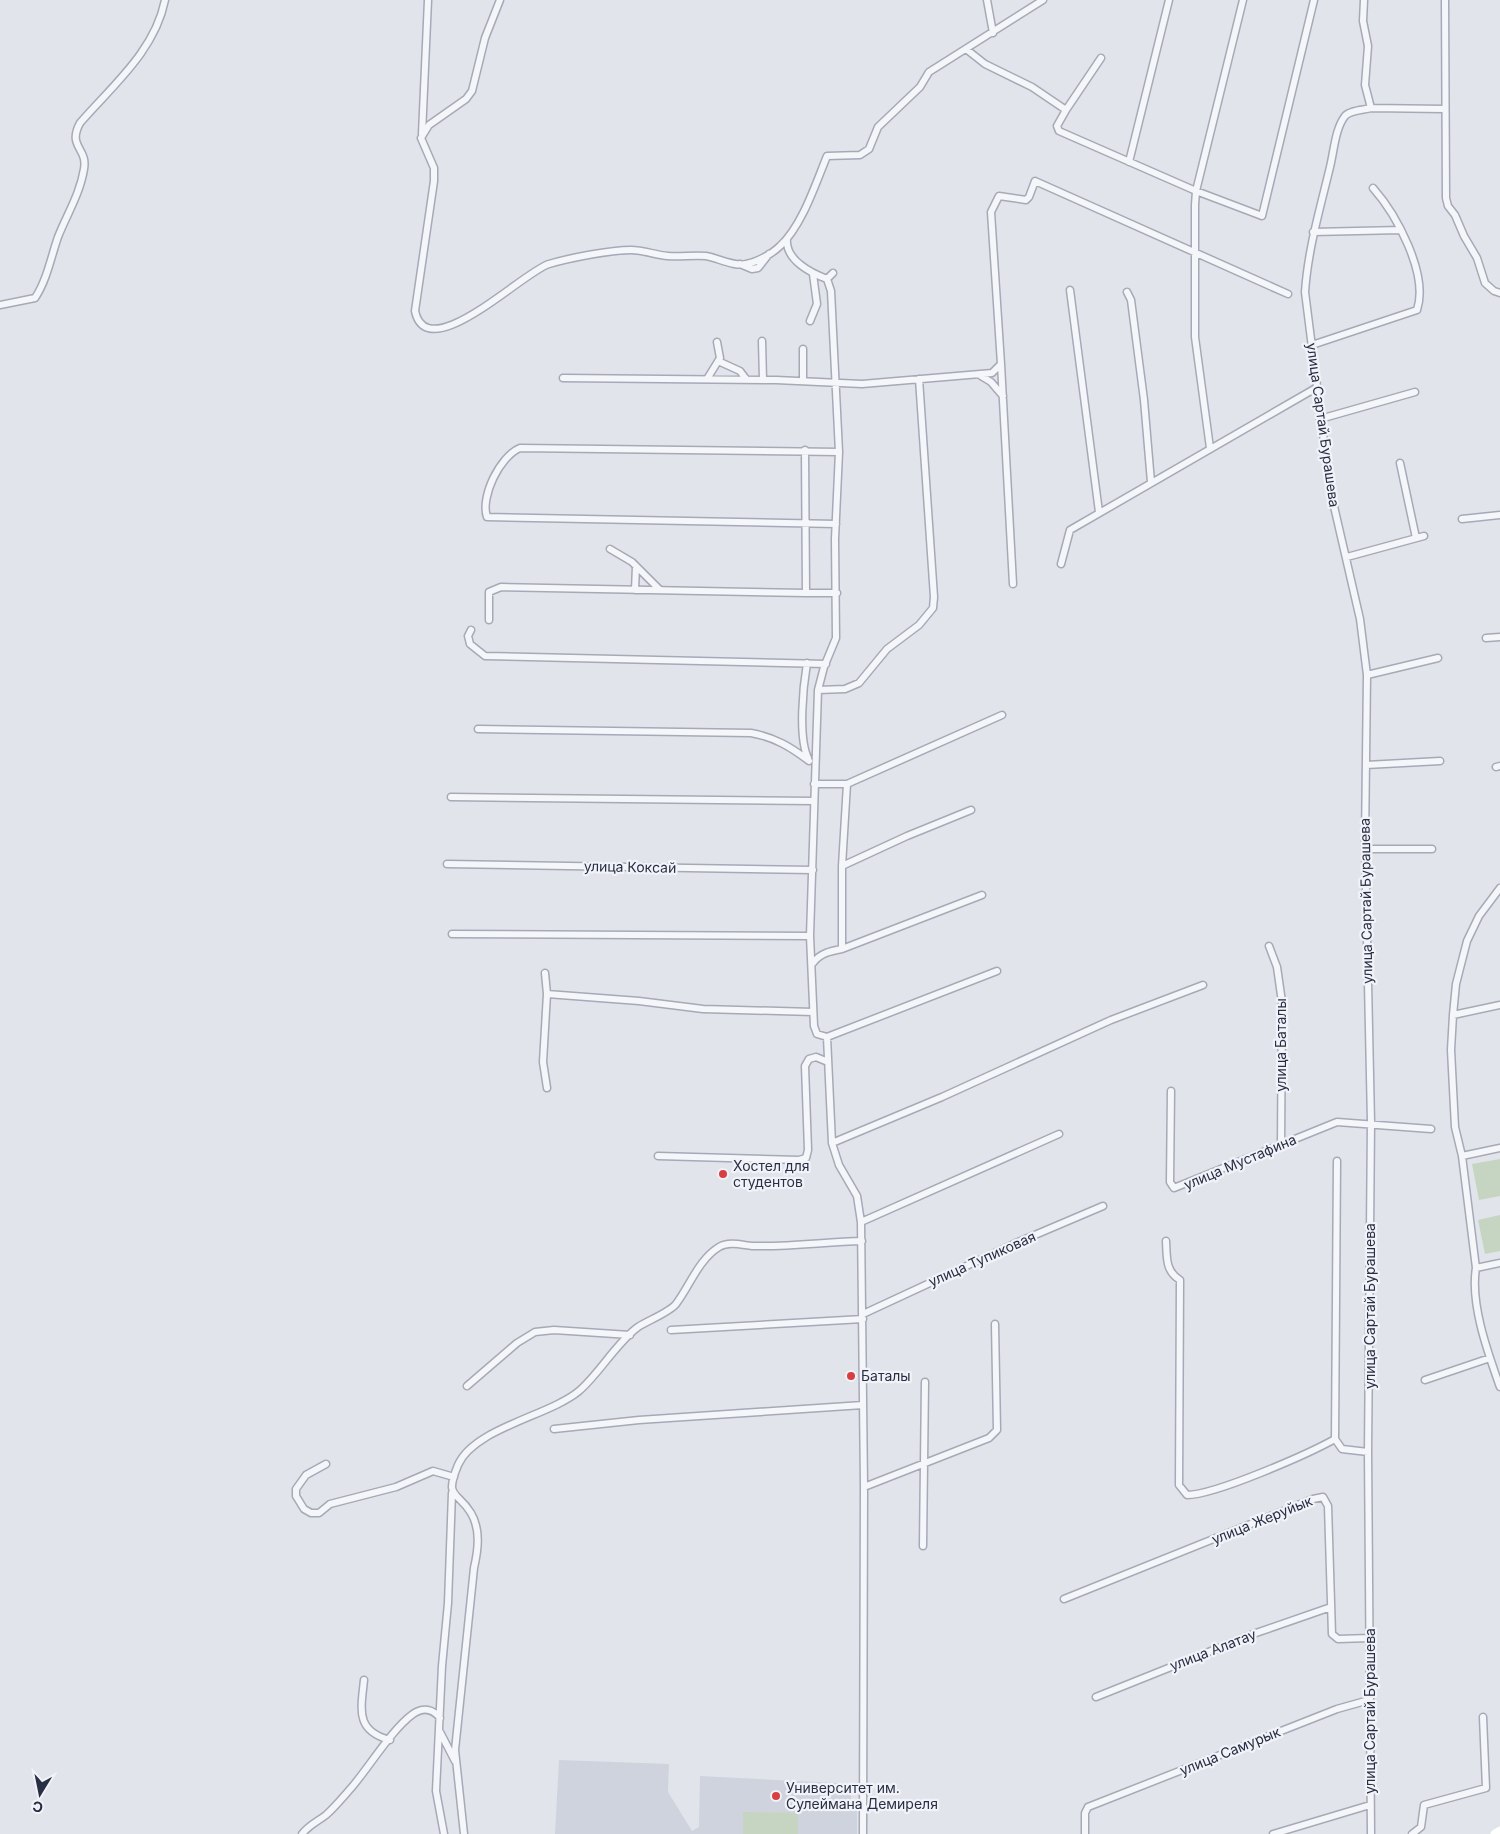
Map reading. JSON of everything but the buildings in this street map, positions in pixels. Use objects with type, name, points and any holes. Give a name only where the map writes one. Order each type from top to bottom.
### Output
[{"type":"main road","points":[[1495,1834],[1500,1831]]},
{"type":"street","points":[[0,305],[35,298],[40,290],[58,236],[78,195],[85,168],[84,159],[74,138],[75,132],[80,123],[129,70],[146,48],[157,25],[165,0]]},
{"type":"street","points":[[428,0],[421,138],[431,161],[434,181],[416,311],[417,319],[427,329],[440,330],[505,293],[539,269],[552,263],[616,250],[631,250],[665,256],[706,256],[739,264],[746,264],[770,253],[780,247],[801,215],[827,156],[860,155],[869,149],[878,127],[920,87],[929,72],[1043,0]]},
{"type":"street","points":[[421,138],[429,125],[466,99],[472,91],[484,38],[500,0]]},
{"type":"street","points":[[987,0],[992,33]]},
{"type":"street","points":[[1129,162],[1169,0]]},
{"type":"street","points":[[1210,448],[1195,337],[1193,252],[1196,191],[1243,0]]},
{"type":"street","points":[[1101,58],[1066,110],[1057,126],[1059,131],[1196,191],[1262,216],[1314,0]]},
{"type":"street","points":[[1364,0],[1362,21],[1368,46],[1366,85],[1371,108],[1444,109]]},
{"type":"street","points":[[1445,0],[1445,190],[1448,206],[1456,215],[1464,236],[1477,258],[1485,283],[1494,291],[1500,293]]},
{"type":"street","points":[[966,49],[990,67],[1032,87],[1066,110]]},
{"type":"street","name":"улица Сартай Бурашева","points":[[1371,108],[1348,113],[1344,116],[1336,140],[1313,232],[1307,265],[1305,292],[1330,489],[1360,619],[1367,675],[1365,849],[1370,1122],[1368,1452],[1371,1834]]},
{"type":"street","points":[[1013,584],[1004,397],[991,212],[999,196],[1026,200],[1035,181],[1182,245],[1193,252],[1288,294]]},
{"type":"street","points":[[1312,345],[1417,310],[1419,286],[1416,266],[1401,230],[1386,203],[1374,188]]},
{"type":"street","points":[[1313,232],[1401,230]]},
{"type":"street","points":[[787,237],[789,250],[800,264],[813,274],[827,279]]},
{"type":"street","points":[[827,279],[832,272]]},
{"type":"street","points":[[810,322],[817,304],[813,274]]},
{"type":"street","points":[[827,279],[831,291],[839,452],[836,524],[837,593],[836,638],[818,690],[810,936],[813,963],[814,1026],[817,1034],[827,1036],[997,971]]},
{"type":"street","points":[[1070,290],[1099,512]]},
{"type":"street","points":[[1127,292],[1131,300],[1144,400],[1151,482]]},
{"type":"street","points":[[762,341],[763,380]]},
{"type":"street","points":[[708,379],[718,361],[717,342]]},
{"type":"street","points":[[803,349],[803,381]]},
{"type":"street","points":[[718,361],[740,371],[746,380]]},
{"type":"street","points":[[563,378],[763,380],[836,383],[977,375],[992,373],[1001,364]]},
{"type":"street","points":[[977,375],[991,382],[1004,397]]},
{"type":"street","points":[[818,690],[844,689],[859,683],[887,649],[919,625],[933,608],[934,598],[919,379]]},
{"type":"street","points":[[1061,564],[1070,530],[1316,388]]},
{"type":"street","points":[[1320,419],[1415,392]]},
{"type":"street","points":[[836,524],[488,517],[485,499],[506,457],[512,451],[520,448],[805,450],[839,452]]},
{"type":"street","points":[[805,450],[806,592]]},
{"type":"street","points":[[1400,464],[1416,538]]},
{"type":"street","points":[[1462,519],[1500,515]]},
{"type":"street","points":[[1347,557],[1424,536]]},
{"type":"street","points":[[610,549],[636,566],[660,590]]},
{"type":"street","points":[[635,590],[636,566]]},
{"type":"street","points":[[489,620],[489,592],[501,587],[837,593]]},
{"type":"street","points":[[471,630],[468,636],[470,644],[485,656],[826,664]]},
{"type":"street","points":[[1486,638],[1500,637]]},
{"type":"street","points":[[1367,675],[1438,658]]},
{"type":"street","points":[[807,663],[803,709],[804,750],[809,761]]},
{"type":"street","points":[[814,784],[848,784],[1002,715]]},
{"type":"street","points":[[478,729],[751,733],[767,736],[783,743],[815,767]]},
{"type":"street","points":[[1366,765],[1440,761]]},
{"type":"street","points":[[842,949],[842,866],[848,784]]},
{"type":"street","points":[[451,798],[814,801]]},
{"type":"street","points":[[842,866],[907,836],[971,810]]},
{"type":"street","points":[[1365,849],[1432,849]]},
{"type":"street","name":"улица Коксай","points":[[447,864],[813,870]]},
{"type":"street","points":[[1500,888],[1479,916],[1467,941],[1456,984],[1451,1050],[1455,1118],[1462,1156],[1476,1268],[1474,1278],[1477,1304],[1490,1358],[1500,1387]]},
{"type":"street","points":[[813,963],[816,958],[826,952],[842,949],[982,895]]},
{"type":"street","points":[[452,934],[810,936]]},
{"type":"street","name":"улица Баталы","points":[[1269,946],[1277,967],[1282,1002],[1281,1146]]},
{"type":"street","points":[[545,973],[547,994],[543,1062],[546,1088]]},
{"type":"street","points":[[832,1144],[942,1097],[1111,1020],[1203,985]]},
{"type":"street","points":[[547,994],[639,1001],[703,1009],[813,1012]]},
{"type":"street","points":[[1453,1015],[1500,1005]]},
{"type":"street","points":[[827,1036],[832,1144],[839,1165],[857,1196],[862,1241],[864,1405],[863,1834]]},
{"type":"street","points":[[658,1156],[799,1160],[806,1158],[808,1150],[805,1066],[809,1059],[816,1057],[828,1062]]},
{"type":"street","name":"улица Мустафина","points":[[1171,1091],[1170,1182],[1174,1188],[1281,1146],[1321,1126],[1337,1122],[1370,1122],[1431,1129]]},
{"type":"street","points":[[861,1222],[1059,1134]]},
{"type":"street","points":[[1462,1156],[1500,1148]]},
{"type":"street","points":[[1337,1161],[1335,1438],[1342,1449],[1368,1452]]},
{"type":"street","name":"улица Тупиковая","points":[[863,1316],[1016,1243],[1103,1206]]},
{"type":"street","points":[[444,1834],[436,1790],[448,1603],[452,1483],[459,1463],[469,1450],[498,1431],[560,1403],[579,1391],[636,1328],[675,1306],[690,1281],[719,1246],[734,1243],[777,1246],[862,1241]]},
{"type":"street","points":[[1166,1241],[1167,1266],[1171,1275],[1180,1280],[1179,1478],[1182,1490],[1187,1495],[1198,1495],[1252,1475],[1335,1438]]},
{"type":"street","points":[[1476,1268],[1500,1263]]},
{"type":"street","points":[[671,1330],[863,1316]]},
{"type":"street","points":[[864,1488],[989,1438],[996,1430],[995,1324]]},
{"type":"street","points":[[467,1386],[517,1343],[535,1332],[554,1330],[630,1335]]},
{"type":"street","points":[[1425,1380],[1490,1358]]},
{"type":"street","points":[[923,1546],[925,1382]]},
{"type":"street","points":[[554,1429],[639,1420],[864,1405]]},
{"type":"street","points":[[326,1464],[306,1475],[296,1488],[298,1502],[311,1513],[319,1513],[330,1504],[396,1488],[433,1471],[454,1477]]},
{"type":"street","points":[[452,1493],[471,1512],[478,1528],[478,1551],[455,1750],[464,1834]]},
{"type":"street","name":"улица Жеруйык","points":[[1064,1599],[1312,1499],[1323,1497],[1328,1506],[1334,1636],[1338,1639],[1370,1638]]},
{"type":"street","name":"улица Алатау","points":[[1096,1697],[1256,1633],[1332,1607]]},
{"type":"street","points":[[364,1680],[361,1712],[364,1722],[369,1732],[390,1740]]},
{"type":"street","name":"улица Самурык","points":[[1085,1834],[1085,1813],[1091,1806],[1337,1710],[1369,1700]]},
{"type":"street","points":[[302,1834],[310,1824],[326,1814],[390,1740],[401,1724],[415,1713],[425,1709],[432,1710],[440,1718]]},
{"type":"street","points":[[1412,1834],[1421,1827],[1424,1805],[1486,1788],[1482,1717]]},
{"type":"street","points":[[439,1731],[456,1762]]},
{"type":"street","points":[[1274,1834],[1370,1805]]},
{"type":"shaded area","name":"Университет им. Сулеймана Демиреля","points":[[559,1760],[669,1764],[668,1792],[692,1831],[699,1827],[700,1776],[857,1784],[858,1792],[851,1792],[851,1800],[857,1805],[857,1834],[555,1834]]},
{"type":"green space","points":[[1500,1159],[1500,1196],[1479,1200],[1472,1164]]},
{"type":"green space","points":[[1500,1215],[1500,1251],[1485,1254],[1478,1220]]},
{"type":"green space","points":[[743,1812],[798,1813],[798,1834],[743,1834]]},
{"type":"place","name":"Хостел для студентов","points":[[723,1174]]},
{"type":"place","name":"Баталы","points":[[851,1376]]},
{"type":"place","name":"Университет им. Сулеймана Демиреля","points":[[776,1796]]}]
